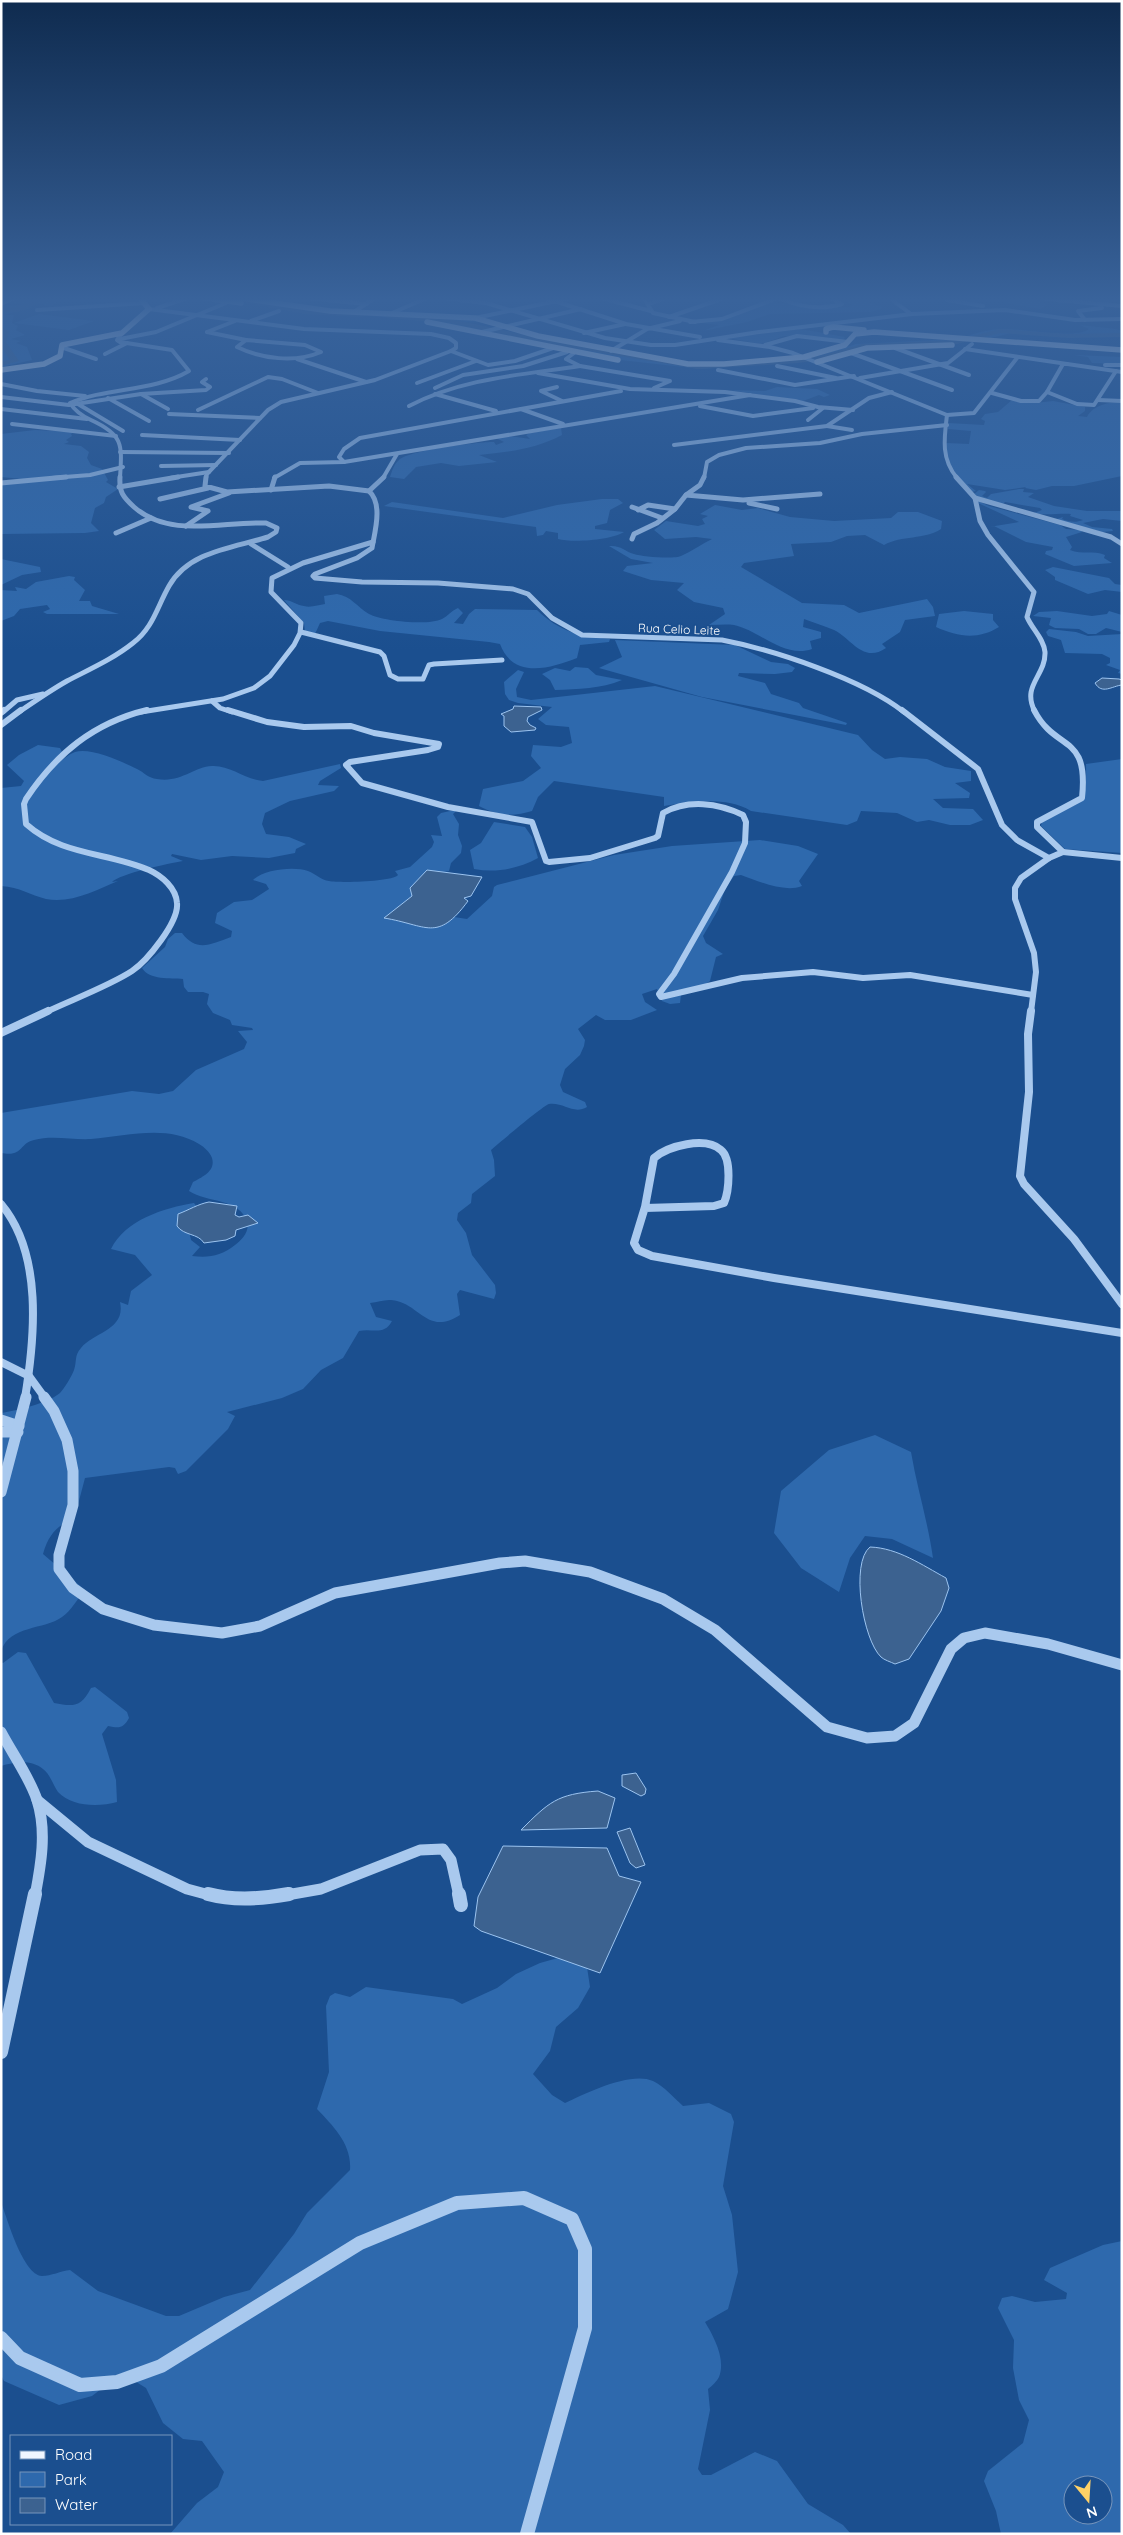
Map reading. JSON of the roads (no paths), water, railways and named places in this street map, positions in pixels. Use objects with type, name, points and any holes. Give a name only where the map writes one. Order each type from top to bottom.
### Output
[{"type":"street","points":[[53,415],[92,420]]},
{"type":"street","points":[[1,725],[48,692],[113,656],[148,631],[157,617],[166,593],[182,569],[210,555],[251,544],[276,532],[277,528],[266,523],[186,526],[151,518],[127,500],[119,487],[123,467],[116,436],[85,415]]},
{"type":"street","points":[[97,415],[123,431]]},
{"type":"street","points":[[138,415],[148,421]]},
{"type":"street","points":[[219,415],[260,418]]},
{"type":"street","points":[[208,488],[204,483],[208,472],[229,453],[263,415]]},
{"type":"street","points":[[344,462],[339,457],[344,449],[360,438],[484,415]]},
{"type":"street","points":[[539,415],[566,424]]},
{"type":"street","points":[[271,490],[274,478],[296,464],[344,462],[624,415]]},
{"type":"street","points":[[808,420],[813,415]]},
{"type":"street","points":[[827,426],[844,415]]},
{"type":"street","points":[[947,415],[948,425],[944,448],[948,464],[955,476],[975,498],[980,521],[988,535],[1034,592],[1027,617],[1044,644],[1046,655],[1043,665],[1030,687],[1030,695],[1038,718],[1078,753],[1083,762],[1082,798],[1036,822],[1037,827],[1063,852]]},
{"type":"street","points":[[12,424],[116,436]]},
{"type":"street","points":[[632,539],[634,534],[653,526],[675,509],[686,495],[704,480],[707,462],[713,457],[757,446],[820,442],[862,434],[948,425]]},
{"type":"street","points":[[674,445],[827,426],[852,430]]},
{"type":"street","points":[[151,430],[246,434]]},
{"type":"street","points":[[142,435],[240,440]]},
{"type":"street","points":[[120,452],[229,453]]},
{"type":"street","points":[[369,491],[381,482],[397,454]]},
{"type":"street","points":[[161,466],[216,465]]},
{"type":"street","points":[[1,483],[90,475],[123,467]]},
{"type":"street","points":[[119,487],[208,472]]},
{"type":"street","points":[[1,1033],[133,970],[154,948],[170,925],[177,904],[174,890],[159,875],[138,865],[50,843],[31,830],[24,818],[24,804],[27,798],[60,755],[89,734],[117,720],[143,712],[212,700],[250,690],[268,677],[298,641],[301,632],[301,622],[271,592],[270,584],[272,578],[288,567],[355,549],[373,542],[377,506],[374,495],[369,491],[325,486],[232,492],[208,488],[160,499]]},
{"type":"street","points":[[186,526],[208,511],[191,507],[232,492]]},
{"type":"street","points":[[686,495],[768,499],[809,493],[820,494]]},
{"type":"street","points":[[719,498],[776,508]]},
{"type":"street","points":[[975,498],[1111,537],[1122,544],[1122,552]]},
{"type":"street","points":[[638,510],[648,505],[675,509]]},
{"type":"street","points":[[632,507],[662,518]]},
{"type":"street","points":[[116,533],[151,518]]},
{"type":"street","name":"Rua Celio Leite","points":[[373,542],[367,553],[314,576],[321,579],[438,583],[513,589],[528,594],[541,609],[574,632],[606,637],[738,643],[826,672],[889,700],[978,769],[1002,826],[1008,833],[1049,858]]},
{"type":"street","points":[[251,544],[288,567]]},
{"type":"street","points":[[301,632],[380,652],[384,656],[390,675],[398,679],[423,679],[429,665],[434,664],[502,660]]},
{"type":"street","points":[[1,714],[17,700],[48,692]]},
{"type":"street","points":[[212,700],[220,708],[267,722],[304,727],[351,726],[374,733],[439,744],[438,747],[428,750],[350,762],[346,765],[362,784],[456,809],[532,822],[546,861],[549,862],[590,858],[655,838],[658,836],[663,813],[670,807],[683,804],[726,807],[744,815],[746,822],[745,843],[732,872],[674,974],[659,994],[660,997],[742,978],[813,972],[863,978],[910,975],[1033,995]]},
{"type":"street","points":[[1122,858],[1063,852],[1049,858],[1021,878],[1015,888],[1014,899],[1034,952],[1036,972],[1028,1034],[1029,1092],[1020,1176],[1024,1184],[1074,1239],[1122,1304]]},
{"type":"street","points":[[645,1208],[714,1206],[724,1203],[726,1198],[726,1156],[721,1148],[713,1144],[704,1143],[670,1149],[659,1153],[653,1160],[645,1208],[634,1239],[635,1247],[652,1256],[774,1278],[1122,1333]]},
{"type":"street","points":[[1,1204],[11,1211],[21,1229],[29,1263],[29,1376],[18,1429],[1,1492]]},
{"type":"street","points":[[1,1362],[29,1376],[54,1411],[67,1440],[73,1471],[73,1505],[59,1556],[60,1569],[73,1588],[103,1609],[154,1625],[222,1633],[260,1626],[335,1593],[500,1563],[534,1563],[590,1572],[663,1599],[715,1630],[827,1727],[867,1738],[895,1736],[914,1723],[951,1650],[964,1638],[985,1633],[994,1634],[1048,1644],[1122,1665]]},
{"type":"street","points":[[1,1420],[18,1429]]},
{"type":"street","points":[[1,1432],[18,1429]]},
{"type":"street","points":[[1,1732],[37,1800],[42,1830],[42,1862],[1,2052]]},
{"type":"street","points":[[37,1800],[88,1842],[187,1889],[224,1898],[275,1896],[321,1889],[420,1850],[443,1849],[451,1860],[461,1906]]},
{"type":"street","points":[[1,2338],[20,2358],[80,2385],[117,2382],[161,2366],[360,2243],[457,2203],[524,2198],[572,2219],[585,2249],[585,2328],[527,2534]]},
{"type":"water","points":[[1102,678],[1122,680],[1122,685],[1101,689],[1095,683]]},
{"type":"water","points":[[514,706],[541,707],[542,710],[528,717],[527,721],[536,728],[535,730],[511,732],[504,726],[504,716],[501,714],[513,709]]},
{"type":"water","points":[[427,870],[482,877],[471,896],[464,898],[468,901],[457,914],[439,927],[421,927],[384,918],[412,896],[410,888]]},
{"type":"water","points":[[209,1202],[237,1206],[235,1215],[239,1217],[248,1215],[258,1223],[236,1230],[235,1236],[226,1240],[204,1243],[177,1226],[178,1214]]},
{"type":"water","points":[[870,1547],[890,1550],[919,1563],[946,1578],[949,1588],[941,1611],[909,1659],[895,1664],[882,1658],[875,1648],[864,1619],[861,1602],[861,1569],[864,1556]]},
{"type":"water","points":[[636,1773],[646,1789],[645,1794],[641,1796],[622,1786],[622,1775]]},
{"type":"water","points":[[598,1791],[615,1798],[607,1828],[521,1830],[555,1801],[573,1794]]},
{"type":"water","points":[[630,1828],[645,1865],[636,1868],[630,1863],[617,1832]]},
{"type":"water","points":[[503,1846],[607,1848],[619,1876],[641,1882],[600,1973],[481,1931],[474,1926],[478,1897]]}]
